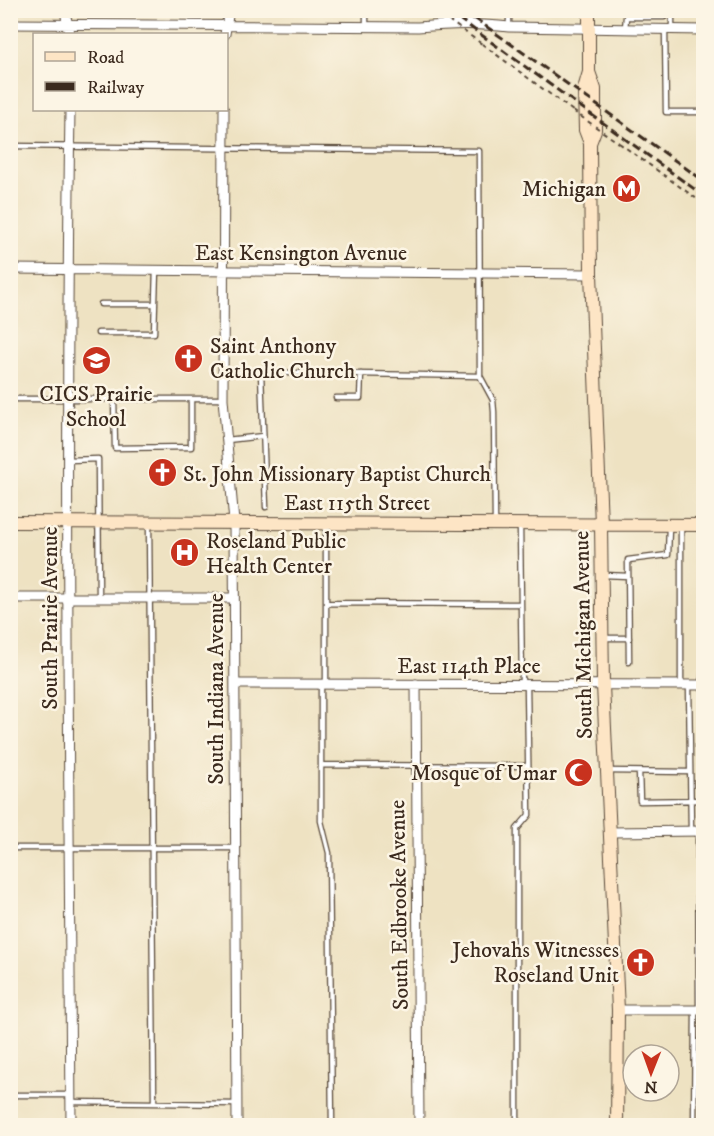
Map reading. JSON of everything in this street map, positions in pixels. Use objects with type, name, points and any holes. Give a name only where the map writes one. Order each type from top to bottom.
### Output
[{"type":"main road","name":"South Michigan Avenue","points":[[589,10],[590,72],[584,89],[585,130],[590,143],[591,274],[601,524],[603,685],[618,1010],[617,1125]]},
{"type":"main road","name":"East 115th Street","points":[[10,522],[704,525]]},
{"type":"street","points":[[65,10],[68,29]]},
{"type":"street","points":[[226,30],[229,10]]},
{"type":"street","points":[[10,24],[68,29],[226,30],[366,26],[418,27],[451,24],[704,30]]},
{"type":"street","name":"South Prairie Avenue","points":[[70,111],[67,522],[71,1125]]},
{"type":"street","name":"South Indiana Avenue","points":[[224,111],[223,399],[234,522],[237,1125]]},
{"type":"street","name":"East Kensington Avenue","points":[[10,269],[591,274]]},
{"type":"street","points":[[10,598],[234,598]]},
{"type":"street","name":"East 114th Place","points":[[235,684],[703,685]]},
{"type":"street","name":"South Edbrooke Avenue","points":[[416,684],[419,1125]]},
{"type":"street","points":[[610,832],[697,831]]},
{"type":"street","points":[[618,1010],[699,1010]]},
{"type":"lane","points":[[366,10],[366,26]]},
{"type":"lane","points":[[509,10],[509,27]]},
{"type":"lane","points":[[625,29],[626,17],[664,17],[663,10]]},
{"type":"lane","points":[[672,10],[668,29],[666,112],[704,112]]},
{"type":"lane","points":[[10,146],[479,151],[480,376],[493,400],[495,524]]},
{"type":"lane","points":[[98,333],[154,333],[156,270]]},
{"type":"lane","points":[[101,304],[155,304]]},
{"type":"lane","points":[[223,372],[480,376]]},
{"type":"lane","points":[[261,373],[266,507]]},
{"type":"lane","points":[[336,398],[360,398],[361,374]]},
{"type":"lane","points":[[10,399],[223,399]]},
{"type":"lane","points":[[114,399],[115,448],[191,447],[191,399]]},
{"type":"lane","points":[[226,440],[263,436]]},
{"type":"lane","points":[[68,460],[98,459],[99,598]]},
{"type":"lane","points":[[149,522],[154,1103]]},
{"type":"lane","points":[[326,523],[321,821],[329,853],[333,1125]]},
{"type":"lane","points":[[517,1125],[517,829],[529,815],[520,524]]},
{"type":"lane","points":[[629,662],[628,560],[668,555],[675,524]]},
{"type":"lane","points":[[675,524],[690,800],[697,831],[701,928],[694,1125]]},
{"type":"lane","points":[[602,575],[628,576]]},
{"type":"lane","points":[[326,603],[521,604]]},
{"type":"lane","points":[[703,685],[704,630]]},
{"type":"lane","points":[[602,638],[628,638]]},
{"type":"lane","points":[[321,765],[528,766]]},
{"type":"lane","points":[[607,771],[690,772]]},
{"type":"lane","points":[[639,772],[640,801],[704,800]]},
{"type":"lane","points":[[10,848],[236,848]]},
{"type":"lane","points":[[694,1090],[704,1090]]},
{"type":"lane","points":[[10,1095],[154,1103],[237,1104]]},
{"type":"path","points":[[435,10],[704,204]]},
{"type":"railway","points":[[447,10],[704,196]]},
{"type":"railway","points":[[463,10],[704,181]]},
{"type":"place","name":"Michigan","points":[[627,188]]},
{"type":"place","name":"Saint Anthony Catholic Church","points":[[189,358]]},
{"type":"place","name":"CICS Prairie School","points":[[96,361]]},
{"type":"place","name":"St. John Missionary Baptist Church","points":[[162,473]]},
{"type":"place","name":"Roseland Public Health Center","points":[[185,553]]},
{"type":"place","name":"Mosque of Umar","points":[[578,772]]},
{"type":"place","name":"Jehovahs Witnesses Roseland Unit","points":[[640,962]]}]
